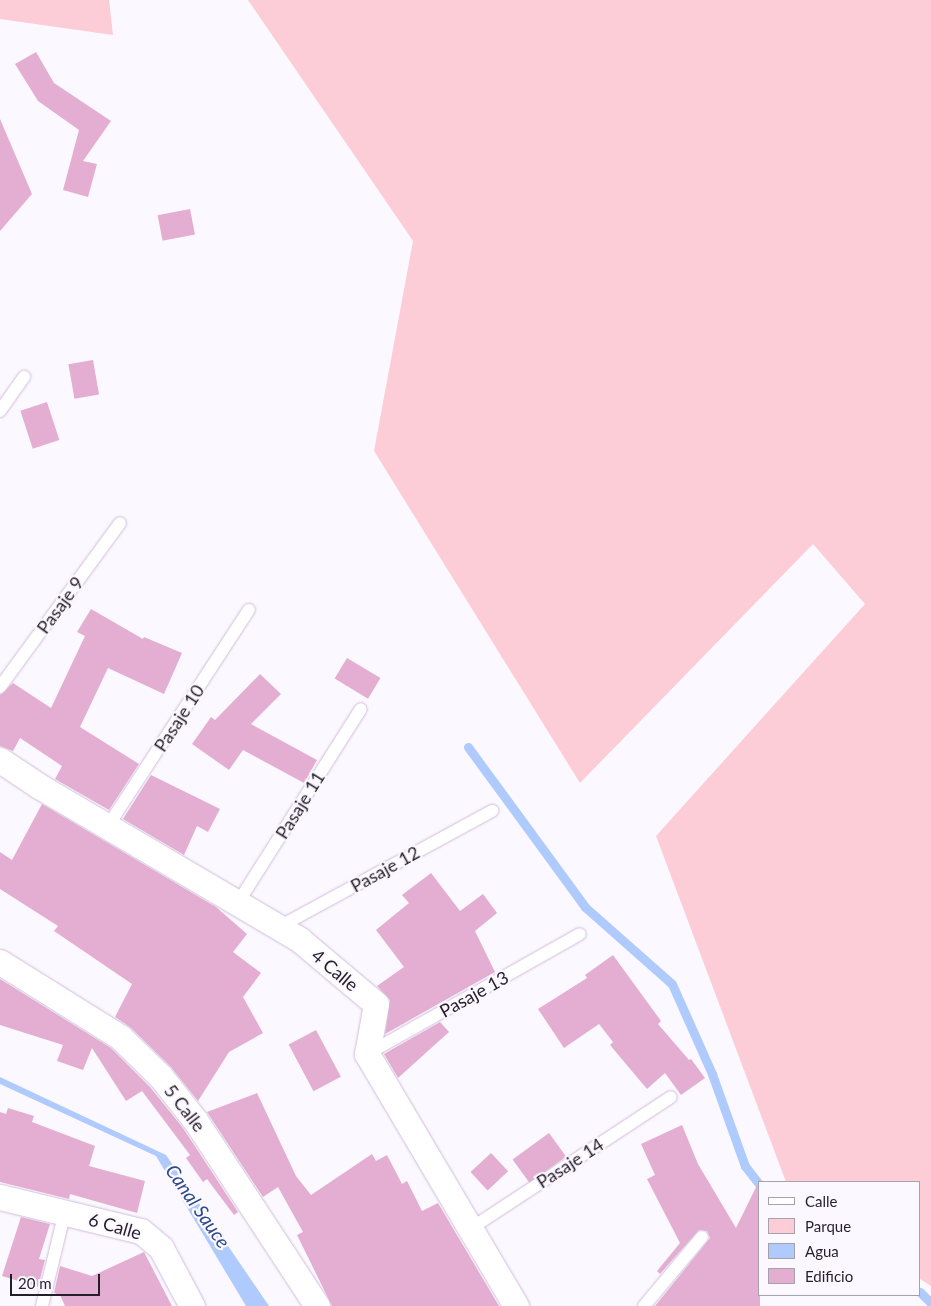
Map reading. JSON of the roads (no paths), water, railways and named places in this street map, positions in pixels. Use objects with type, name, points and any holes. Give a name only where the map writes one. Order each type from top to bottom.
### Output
[{"type":"street","name":"4 Calle","points":[[0,760],[39,786],[239,902],[300,940],[376,1004],[367,1054]]},
{"type":"street","name":"5 Calle","points":[[0,962],[120,1037],[160,1077],[196,1120],[317,1306]]},
{"type":"street","points":[[367,1054],[516,1306]]},
{"type":"street","name":"6 Calle","points":[[0,1197],[148,1235],[161,1248],[192,1306]]},
{"type":"lane","points":[[0,411],[24,377]]},
{"type":"lane","name":"Pasaje 9","points":[[0,687],[120,523]]},
{"type":"lane","name":"Pasaje 10","points":[[108,826],[249,610]]},
{"type":"lane","name":"Pasaje 11","points":[[239,902],[361,709]]},
{"type":"lane","name":"Pasaje 12","points":[[279,927],[492,811]]},
{"type":"lane","name":"Pasaje 13","points":[[367,1054],[580,934]]},
{"type":"lane","name":"Pasaje 14","points":[[470,1229],[671,1097]]},
{"type":"lane","points":[[42,1306],[64,1212]]},
{"type":"lane","points":[[644,1306],[702,1236]]},
{"type":"water","name":"Canal Sauce","points":[[0,1077],[166,1155],[269,1306],[246,1306],[156,1156],[0,1084]]},
{"type":"waterway","points":[[468,747],[585,907],[672,984],[712,1074],[745,1166],[758,1182]]},
{"type":"waterway","points":[[921,1293],[931,1303]]}]
